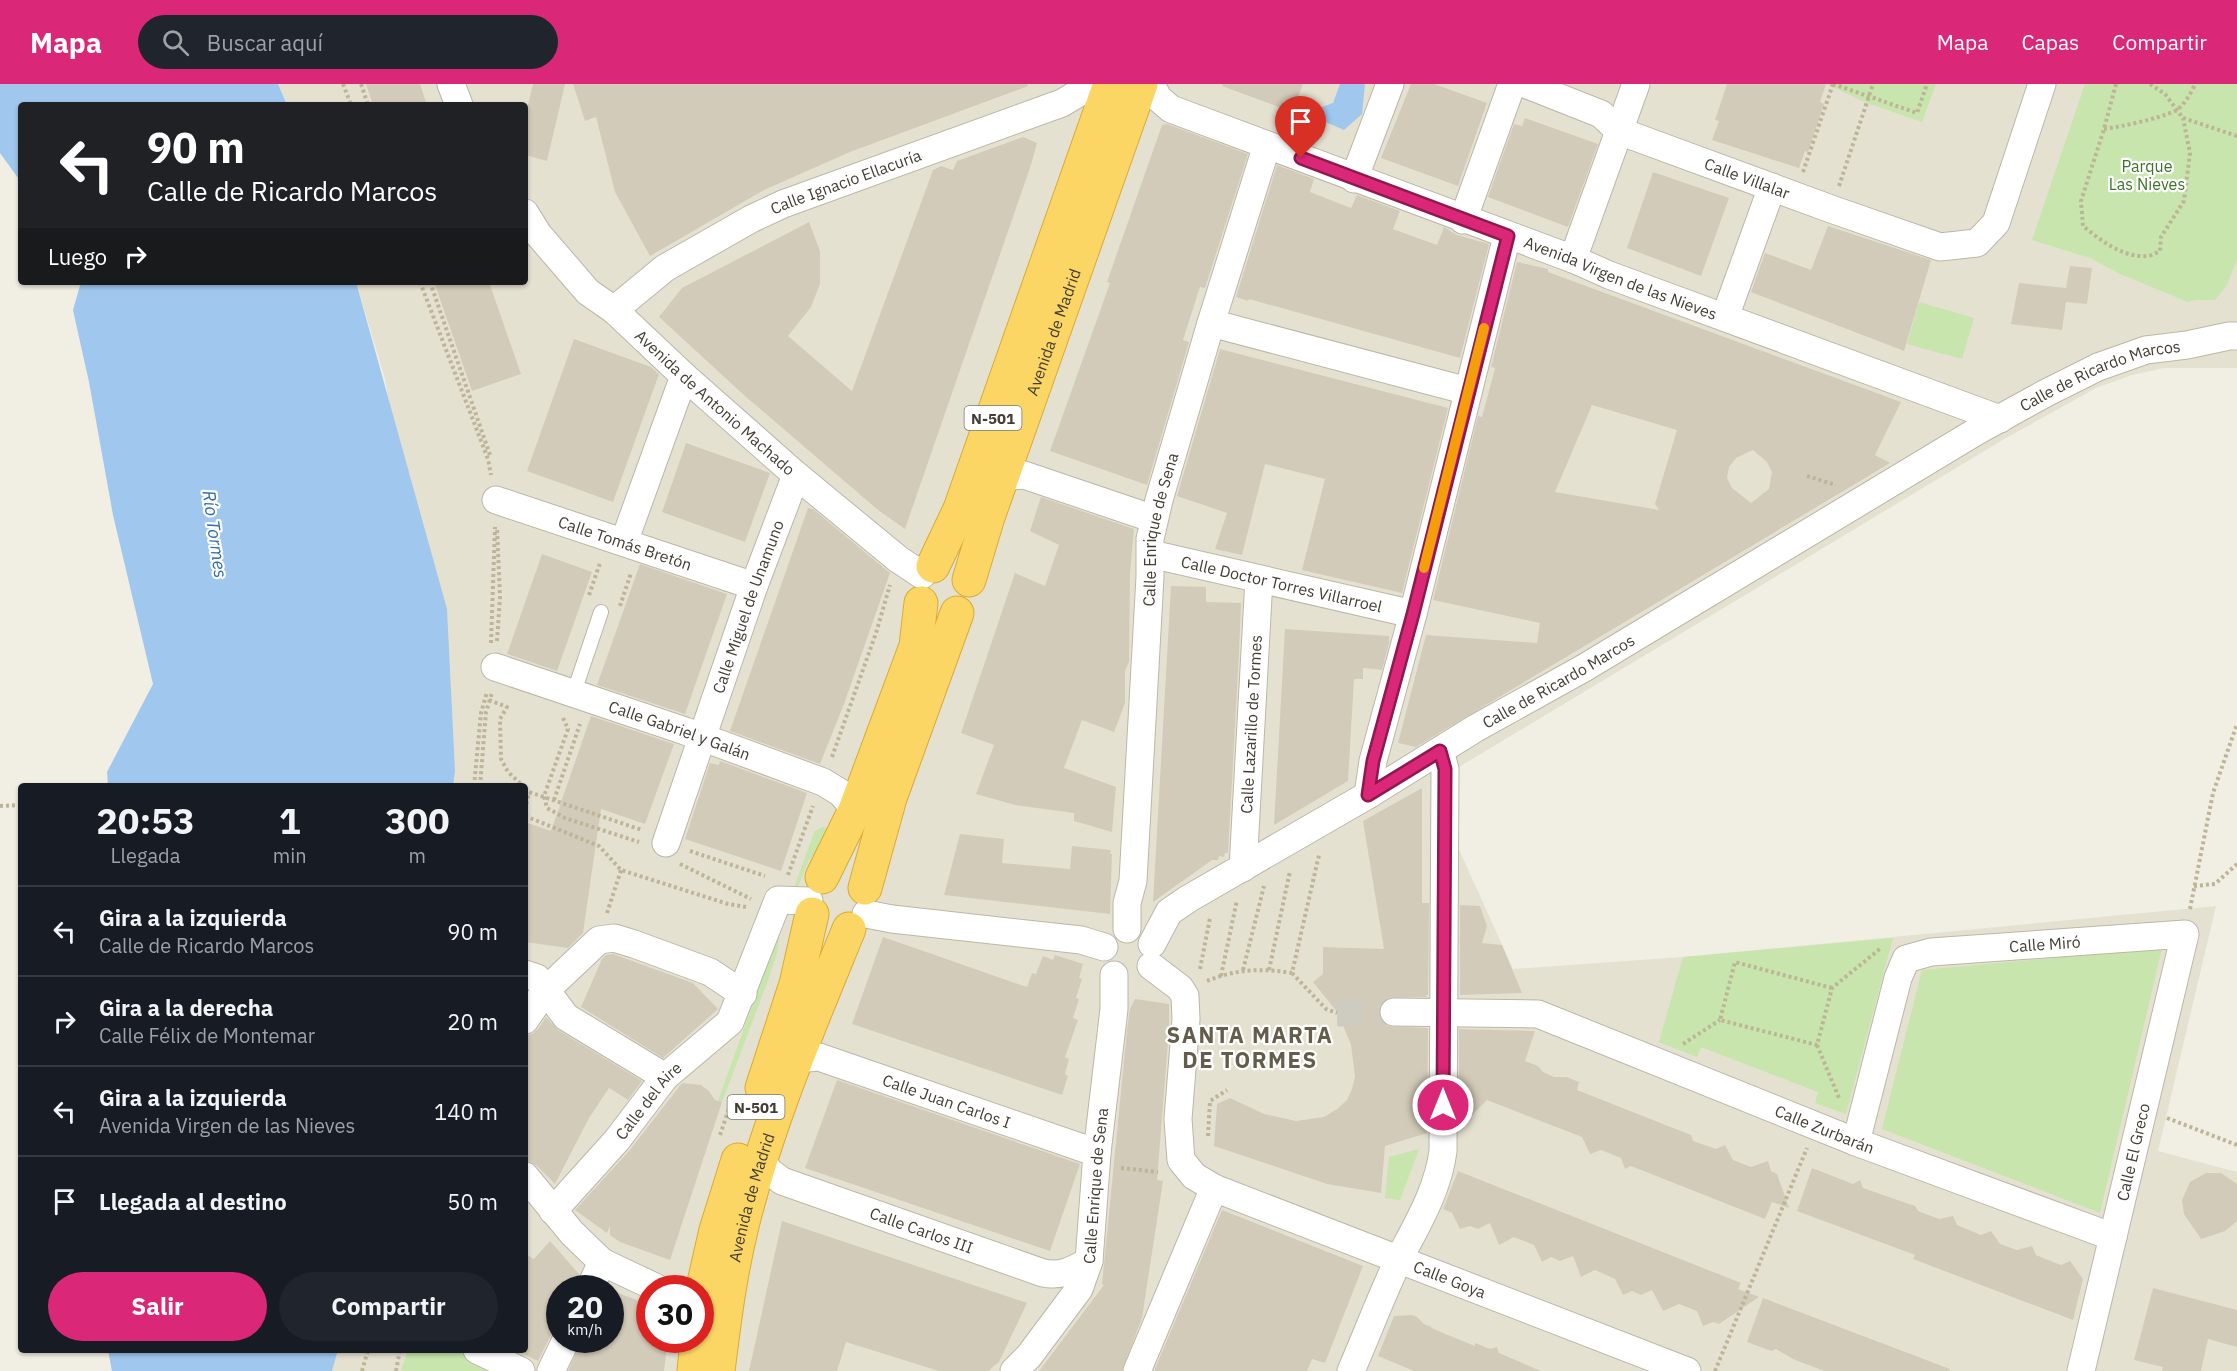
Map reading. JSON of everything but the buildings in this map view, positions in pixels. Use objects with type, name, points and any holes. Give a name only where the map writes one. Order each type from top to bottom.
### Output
[{"type":"highway","name":"Avenida de Madrid","points":[[706,1275],[716,1230],[796,984],[799,901],[855,810],[916,646],[917,581],[960,509],[1110,84]]},
{"type":"highway","name":"Avenida de Madrid","points":[[969,580],[1002,477],[1149,92]]},
{"type":"highway","points":[[957,613],[944,617],[930,613],[917,581],[947,563],[960,568],[969,580]]},
{"type":"highway","name":"N-501","points":[[957,613],[969,599],[971,589],[969,580]]},
{"type":"highway","name":"Avenida de Madrid","points":[[718,1371],[724,1319],[742,1227],[761,1160],[795,1059],[860,910],[890,798],[957,613]]},
{"type":"highway","points":[[838,872],[854,876],[860,910],[835,931],[822,926],[799,901],[838,872]]},
{"type":"highway","points":[[694,1371],[696,1353]]},
{"type":"street","name":"Calle Ignacio Ellacuría","points":[[614,310],[665,268],[751,219],[783,204],[1062,103],[1095,84]]},
{"type":"street","points":[[1354,179],[1390,84]]},
{"type":"street","points":[[1463,220],[1512,84]]},
{"type":"street","name":"Calle Villalar","points":[[1525,84],[1601,114],[1619,130],[1940,247],[1977,243],[1996,223],[2042,84]]},
{"type":"street","points":[[1573,259],[1636,84]]},
{"type":"street","name":"Avenida Virgen de las Nieves","points":[[1149,92],[1171,109],[1725,317],[1983,419]]},
{"type":"street","name":"Calle Enrique de Sena","points":[[1127,916],[1133,881],[1150,539],[1211,323],[1267,145]]},
{"type":"street","points":[[1725,317],[1784,192]]},
{"type":"street","name":"Avenida de Antonio Machado","points":[[528,218],[538,234],[588,292],[614,310],[684,376],[796,475],[898,559],[917,581]]},
{"type":"street","points":[[1368,795],[1373,761],[1413,614],[1508,236]]},
{"type":"street","points":[[1211,323],[1468,391]]},
{"type":"street","name":"Calle de Ricardo Marcos","points":[[1151,955],[1169,912],[1249,880],[1368,795],[1476,728],[1584,668],[1983,419],[2098,367],[2146,350],[2187,345],[2234,329]]},
{"type":"street","points":[[624,542],[684,376]]},
{"type":"street","name":"Calle Miguel de Unamuno","points":[[663,845],[754,586],[796,475]]},
{"type":"street","points":[[1002,477],[1024,475],[1154,519]]},
{"type":"street","name":"Calle Tomás Bretón","points":[[496,500],[754,586]]},
{"type":"street","name":"Calle Doctor Torres Villarroel","points":[[1151,554],[1413,614]]},
{"type":"street","name":"Calle Lazarillo de Tormes","points":[[1249,880],[1259,579]]},
{"type":"street","name":"Calle Gabriel y Galán","points":[[495,667],[581,695],[823,782],[841,793],[855,810]]},
{"type":"street","points":[[1351,1371],[1399,1260],[1415,1232],[1437,1176],[1443,1151],[1445,769],[1440,751]]},
{"type":"street","name":"Calle del Aire","points":[[540,1207],[617,1140],[665,1077],[730,1022],[743,994],[799,901]]},
{"type":"street","points":[[860,910],[892,919],[1081,940],[1104,947]]},
{"type":"street","points":[[1151,955],[1144,975],[1134,980],[1124,980],[1114,975],[1104,963],[1104,947],[1127,916],[1137,930],[1146,935],[1151,955],[1185,996],[1186,1019],[1178,1119],[1181,1160]]},
{"type":"street","name":"Calle Miró","points":[[1905,958],[1930,952],[2185,934]]},
{"type":"street","name":"Calle El Greco","points":[[2082,1371],[2185,934]]},
{"type":"street","points":[[528,1016],[545,991],[599,940],[614,938],[710,972],[743,994]]},
{"type":"street","points":[[1856,1142],[1905,958]]},
{"type":"street","points":[[528,975],[537,978],[566,1017],[665,1077]]},
{"type":"street","name":"Calle Enrique de Sena","points":[[1014,1371],[1029,1356],[1079,1289],[1089,1261],[1114,1009],[1114,975]]},
{"type":"street","points":[[1394,1012],[1443,1011]]},
{"type":"street","name":"Calle Zurbarán","points":[[1443,1011],[1538,1014],[1856,1142],[2113,1237]]},
{"type":"street","name":"Calle Juan Carlos I","points":[[795,1059],[819,1057],[1098,1153]]},
{"type":"street","name":"Calle Carlos III","points":[[761,1160],[770,1172],[782,1181],[1043,1273],[1056,1275],[1068,1273],[1089,1261]]},
{"type":"street","name":"Calle Goya","points":[[1181,1160],[1194,1176],[1214,1188],[1687,1371]]},
{"type":"street","points":[[528,1182],[540,1207],[602,1262],[636,1278]]},
{"type":"street","points":[[1137,1371],[1214,1188]]},
{"type":"street","points":[[596,1275],[602,1262]]},
{"type":"street","points":[[483,1353],[521,1371]]},
{"type":"street","points":[[551,1371],[560,1353]]},
{"type":"lane","points":[[581,695],[601,612]]},
{"type":"path","points":[[343,84],[350,102]]},
{"type":"path","points":[[361,84],[367,102]]},
{"type":"path","points":[[1784,192],[1833,84],[1917,113],[1928,84]]},
{"type":"path","points":[[1831,209],[1873,84]]},
{"type":"path","points":[[2116,84],[2081,201],[2083,226],[2099,240],[2124,253],[2148,256],[2160,251],[2161,237],[2184,201],[2190,153],[2183,118],[2165,94],[2150,84]]},
{"type":"path","points":[[2104,129],[2121,127],[2177,110],[2195,84]]},
{"type":"path","points":[[2183,118],[2237,136]]},
{"type":"path","points":[[421,285],[488,459],[496,500],[491,649],[497,680],[489,700],[480,783]]},
{"type":"path","points":[[431,285],[490,457],[496,500],[500,597],[495,667],[481,713],[474,783]]},
{"type":"path","points":[[799,901],[823,782],[876,633],[917,581]]},
{"type":"path","points":[[554,800],[581,695]]},
{"type":"path","points":[[489,700],[507,707],[500,719],[501,759],[508,772],[519,783]]},
{"type":"path","points":[[2185,934],[2213,793],[2237,724]]},
{"type":"path","points":[[528,790],[799,901]]},
{"type":"path","points":[[0,806],[18,805]]},
{"type":"path","points":[[528,817],[599,846],[621,870],[728,904],[799,901]]},
{"type":"path","points":[[1292,973],[1321,846]]},
{"type":"path","points":[[1269,970],[1292,862]]},
{"type":"path","points":[[2194,886],[2216,884],[2237,864]]},
{"type":"path","points":[[599,940],[621,870]]},
{"type":"path","points":[[1243,970],[1249,880]]},
{"type":"path","points":[[1221,976],[1249,880]]},
{"type":"path","points":[[1198,975],[1212,909]]},
{"type":"path","points":[[1856,1142],[1817,1046],[1832,988],[1883,946],[1905,958]]},
{"type":"path","points":[[1681,1045],[1720,1020],[1735,962],[1832,988]]},
{"type":"path","points":[[1203,983],[1243,970],[1292,973],[1326,1009],[1338,1014]]},
{"type":"path","points":[[1720,1020],[1817,1046]]},
{"type":"path","points":[[1208,1141],[1210,1101],[1227,1090]]},
{"type":"path","points":[[2144,1109],[2237,1144]]},
{"type":"path","points":[[1715,1371],[1816,1126]]},
{"type":"path","points":[[1098,1153],[1108,1166],[1162,1173],[1181,1160]]},
{"type":"path","points":[[361,1371],[365,1353]]},
{"type":"path","points":[[396,1371],[399,1353]]},
{"type":"shaded area","points":[[278,84],[2237,84],[2237,368],[2164,368],[2132,375],[2096,388],[2006,438],[1459,767],[1457,845],[1513,969],[1683,957],[2216,906],[2158,1151],[2237,1172],[2237,1371],[332,1371],[337,1353],[528,1353],[528,783],[453,783],[455,771],[385,379],[357,285],[528,285],[528,102],[286,102]]},
{"type":"green space","points":[[1826,84],[1936,84],[1922,122],[1867,103]]},
{"type":"green space","name":"Parque Las Nieves","points":[[2085,84],[2237,84],[2237,259],[2227,285],[2215,300],[2188,302],[2120,274],[2090,258],[2032,240]]},
{"type":"green space","points":[[1919,302],[1974,318],[1962,359],[1907,344]]},
{"type":"green space","points":[[823,827],[835,831],[809,860],[797,889],[794,888],[813,835],[815,831]]},
{"type":"green space","points":[[780,919],[778,949],[769,978],[722,1102],[718,1101],[765,970]]},
{"type":"green space","points":[[1893,938],[1846,1114],[1815,1103],[1818,1092],[1701,1047],[1697,1057],[1659,1042],[1683,957]]},
{"type":"green space","points":[[2162,948],[2100,1213],[1882,1129],[1922,970]]},
{"type":"green space","points":[[1419,1149],[1400,1200],[1385,1198],[1389,1157]]},
{"type":"green space","points":[[407,1353],[461,1353],[499,1371],[401,1371]]},
{"type":"water","points":[[0,84],[278,84],[286,102],[18,102],[18,178],[0,153]]},
{"type":"water","points":[[1340,84],[1365,84],[1362,114],[1344,130],[1321,120],[1322,107],[1333,103]]},
{"type":"water","name":"Río Tormes","points":[[80,285],[357,285],[447,609],[455,771],[453,783],[108,783],[107,772],[153,684],[113,515],[89,382],[73,310]]},
{"type":"water","points":[[109,1353],[337,1353],[332,1371],[112,1371]]},
{"type":"tunnel","points":[[1337,1013],[1394,1012]]},
{"type":"slow traffic","points":[[1424,568],[1484,328]]},
{"type":"district","name":"SANTA MARTA DE TORMES","points":[[1250,1046]]},
{"type":"route","points":[[1301,158],[1508,236],[1413,614],[1373,761],[1368,795],[1440,751],[1445,769],[1443,1105]]}]
